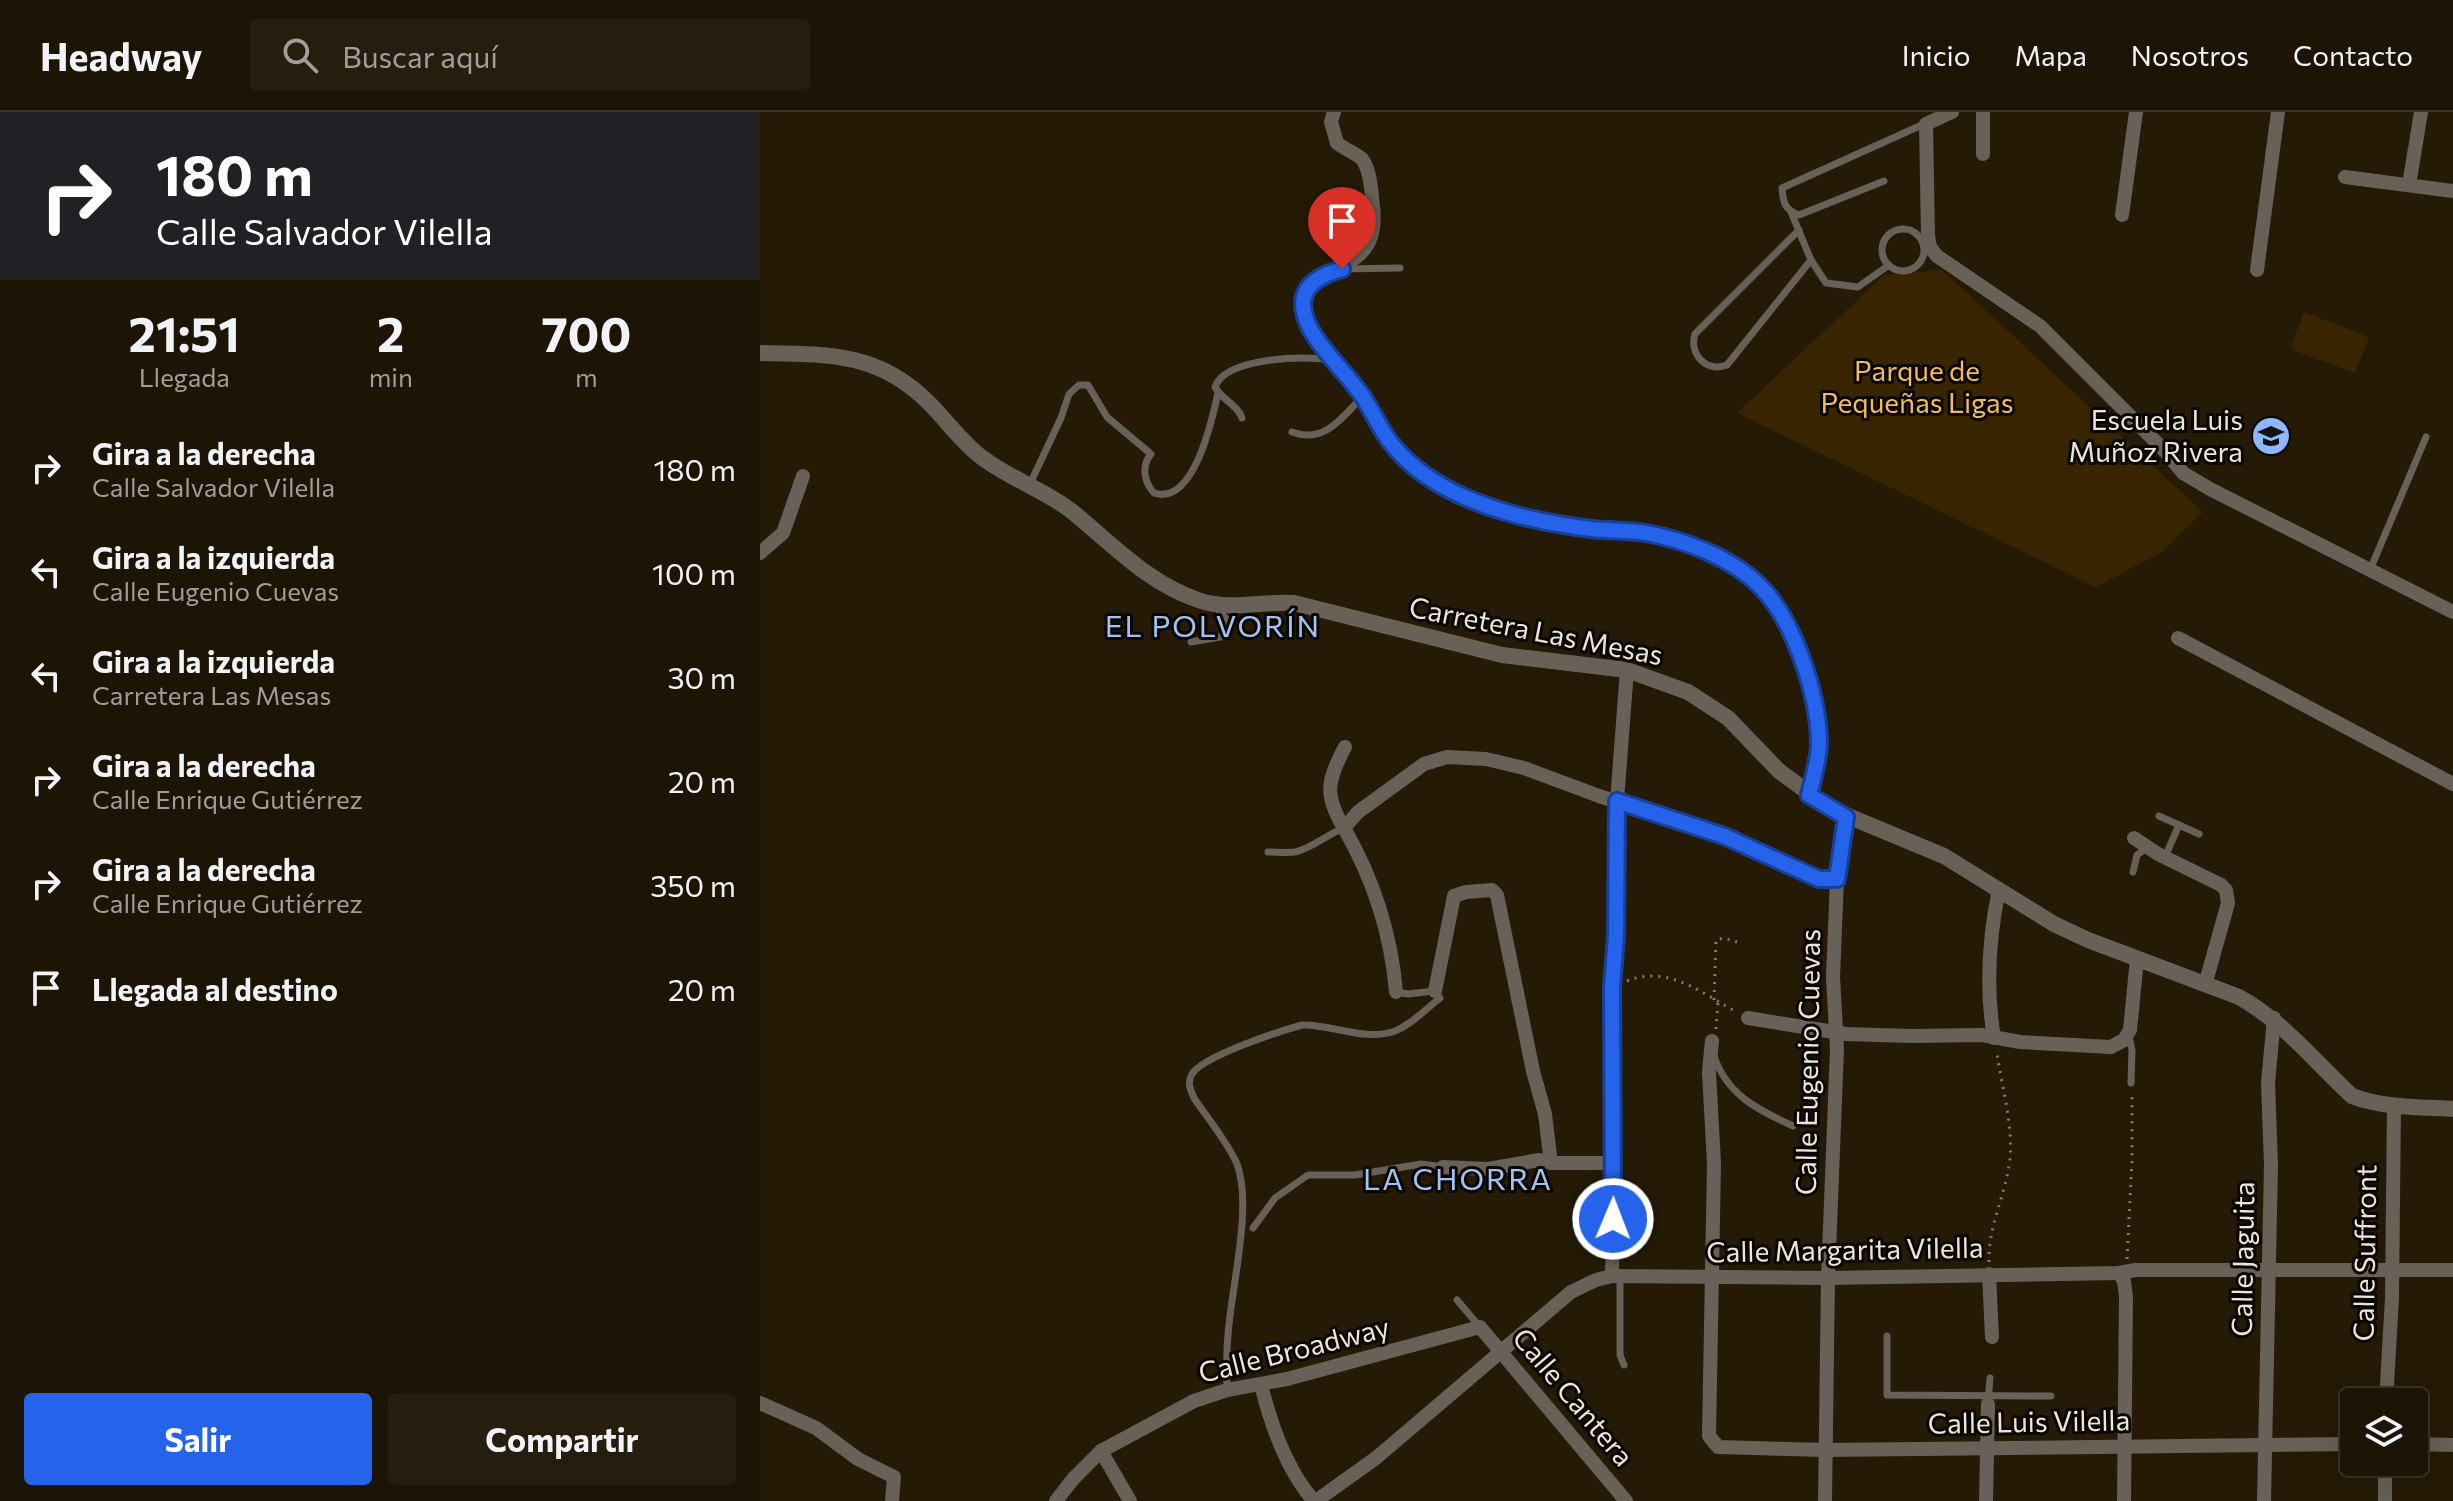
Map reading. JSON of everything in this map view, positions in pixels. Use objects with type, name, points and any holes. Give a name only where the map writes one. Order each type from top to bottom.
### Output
[{"type":"street","points":[[1334,112],[1331,122],[1337,143],[1362,159],[1369,178],[1375,223],[1371,241],[1342,269],[1317,277],[1307,287],[1304,297],[1310,327],[1333,361],[1363,396],[1392,444],[1418,470],[1489,507],[1556,523],[1649,533],[1707,552],[1762,587],[1797,645],[1811,695],[1819,743],[1809,795]]},
{"type":"street","points":[[1952,112],[1926,124],[1927,249],[2040,326],[2166,452],[2183,473],[2453,612]]},
{"type":"street","points":[[1983,112],[1983,154]]},
{"type":"street","points":[[2122,215],[2136,112]]},
{"type":"street","points":[[2257,270],[2278,112]]},
{"type":"street","points":[[2409,185],[2421,112]]},
{"type":"street","points":[[2345,177],[2453,191]]},
{"type":"street","name":"Carretera Las Mesas","points":[[760,353],[860,359],[890,373],[928,401],[979,455],[1075,514],[1152,578],[1174,591],[1215,605],[1273,601],[1294,603],[1502,655],[1627,670],[1688,692],[1708,703],[1752,741],[1779,771],[1809,795],[1846,817],[1944,856],[2054,924],[2239,997],[2274,1018],[2352,1096],[2394,1105],[2453,1109]]},
{"type":"street","points":[[760,553],[783,533],[803,476]]},
{"type":"street","points":[[2178,638],[2453,784]]},
{"type":"street","points":[[1616,1276],[1612,987],[1616,936],[1617,801],[1627,670]]},
{"type":"street","points":[[1345,747],[1336,765],[1329,792],[1330,803],[1373,887],[1390,938],[1396,992]]},
{"type":"street","points":[[1344,828],[1358,812],[1407,775],[1424,764],[1447,757],[1504,763],[1724,836],[1819,879],[1837,879]]},
{"type":"street","name":"Calle Eugenio Cuevas","points":[[1825,1501],[1828,1278],[1837,1049],[1833,977],[1837,879],[1846,817]]},
{"type":"street","points":[[2134,838],[2221,885],[2228,895],[2205,985]]},
{"type":"street","points":[[1994,1038],[1990,1015],[1992,922],[1999,889]]},
{"type":"street","points":[[1438,994],[1454,896],[1492,890],[1497,895],[1533,1071],[1545,1114],[1551,1163]]},
{"type":"street","points":[[1748,1018],[1835,1032],[1911,1036],[1982,1035],[2020,1042],[2111,1047],[2118,1045],[2128,1035],[2137,959]]},
{"type":"street","name":"Calle Jaguita","points":[[2264,1501],[2271,1165],[2268,1083],[2274,1018]]},
{"type":"street","points":[[1710,1278],[1714,1164],[1709,1072],[1712,1045]]},
{"type":"street","name":"Calle Suffront","points":[[2387,1388],[2394,1105]]},
{"type":"street","points":[[1443,1167],[1488,1169],[1539,1160],[1551,1163],[1614,1163]]},
{"type":"street","name":"Calle Margarita Vilella","points":[[1315,1501],[1376,1458],[1571,1292],[1616,1276],[1828,1278],[2269,1269],[2453,1270]]},
{"type":"street","points":[[2123,1272],[2126,1297],[2124,1501]]},
{"type":"street","points":[[1989,1274],[1992,1337]]},
{"type":"street","name":"Calle Luis Vilella","points":[[1710,1278],[1709,1436],[1713,1443],[1722,1448],[1825,1450],[2340,1444]]},
{"type":"street","name":"Calle Broadway","points":[[1056,1501],[1101,1451],[1194,1401],[1480,1327]]},
{"type":"street","name":"Calle Cantera","points":[[1480,1327],[1626,1501]]},
{"type":"street","points":[[1261,1385],[1268,1414],[1286,1457],[1315,1501]]},
{"type":"street","points":[[1986,1501],[1988,1400]]},
{"type":"street","points":[[760,1403],[816,1428],[858,1459],[894,1477],[892,1501]]},
{"type":"street","points":[[2428,1444],[2453,1445]]},
{"type":"street","points":[[1101,1451],[1130,1501]]},
{"type":"street","points":[[2385,1476],[2385,1501]]},
{"type":"lane","points":[[1889,265],[1858,287],[1826,283],[1811,260],[1791,212],[1783,202],[1782,188],[1926,124]]},
{"type":"lane","points":[[1791,212],[1799,215],[1808,213],[1884,181]]},
{"type":"lane","points":[[1799,230],[1695,334],[1691,345],[1695,355],[1709,366],[1727,365],[1811,260]]},
{"type":"lane","points":[[1896,230],[1913,231],[1927,249],[1921,261],[1911,269],[1900,270],[1889,265],[1883,249],[1886,238],[1896,230]]},
{"type":"lane","points":[[1342,269],[1400,268]]},
{"type":"lane","points":[[1029,486],[1069,394],[1079,385],[1088,385],[1107,417],[1151,454],[1146,460],[1145,476],[1154,493],[1164,495],[1177,491],[1195,467],[1218,393],[1216,382],[1253,364],[1311,357],[1333,361]]},
{"type":"lane","points":[[1218,393],[1241,413],[1242,418]]},
{"type":"lane","points":[[1292,432],[1310,437],[1322,434],[1363,396]]},
{"type":"lane","points":[[2370,570],[2426,437]]},
{"type":"lane","points":[[1191,642],[1226,636],[1229,622],[1215,605]]},
{"type":"lane","points":[[2159,816],[2199,834]]},
{"type":"lane","points":[[2165,857],[2179,825]]},
{"type":"lane","points":[[1268,852],[1304,849],[1344,828]]},
{"type":"lane","points":[[2133,872],[2137,855],[2148,847]]},
{"type":"lane","points":[[1396,992],[1438,994]]},
{"type":"lane","points":[[1227,1390],[1228,1335],[1242,1208],[1240,1181],[1238,1166],[1231,1153],[1189,1087],[1192,1074],[1197,1067],[1220,1055],[1302,1025],[1364,1033],[1396,1031],[1438,994]]},
{"type":"lane","points":[[2128,1035],[2132,1050],[2132,1086]]},
{"type":"lane","points":[[1712,1045],[1720,1074],[1736,1093],[1756,1109],[1793,1126]]},
{"type":"lane","points":[[1253,1228],[1275,1198],[1308,1175],[1355,1175],[1421,1164],[1443,1167]]},
{"type":"lane","points":[[1616,1276],[1620,1355],[1624,1365]]},
{"type":"lane","points":[[1457,1300],[1480,1327]]},
{"type":"lane","points":[[1887,1336],[1887,1395],[1988,1400],[2051,1396]]},
{"type":"lane","points":[[1988,1400],[1990,1378]]},
{"type":"path","points":[[1712,1045],[1718,1019],[1716,940],[1724,938],[1737,942]]},
{"type":"path","points":[[1612,987],[1635,977],[1661,976],[1694,987],[1748,1018]]},
{"type":"path","points":[[1989,1274],[1990,1238],[2009,1166],[2011,1144],[1994,1038]]},
{"type":"path","points":[[2123,1272],[2132,1160],[2132,1086]]},
{"type":"green space","name":"Parque de Pequeñas Ligas","points":[[1942,270],[2203,512],[2162,552],[2096,587],[1737,413],[1884,275]]},
{"type":"green space","points":[[2304,312],[2369,337],[2355,373],[2290,349]]},
{"type":"place","name":"Escuela Luis Muñoz Rivera","points":[[2271,436]]},
{"type":"district","name":"EL POLVORÍN","points":[[1213,627]]},
{"type":"district","name":"LA CHORRA","points":[[1458,1180]]},
{"type":"route","points":[[1342,269],[1317,277],[1307,287],[1305,313],[1310,327],[1333,361],[1363,396],[1392,444],[1418,470],[1489,507],[1508,513],[1594,529],[1649,533],[1707,552],[1762,587],[1797,645],[1808,682],[1819,743],[1809,795],[1846,817],[1837,879],[1819,879],[1743,843],[1617,801],[1616,936],[1612,987],[1613,1219]]}]
